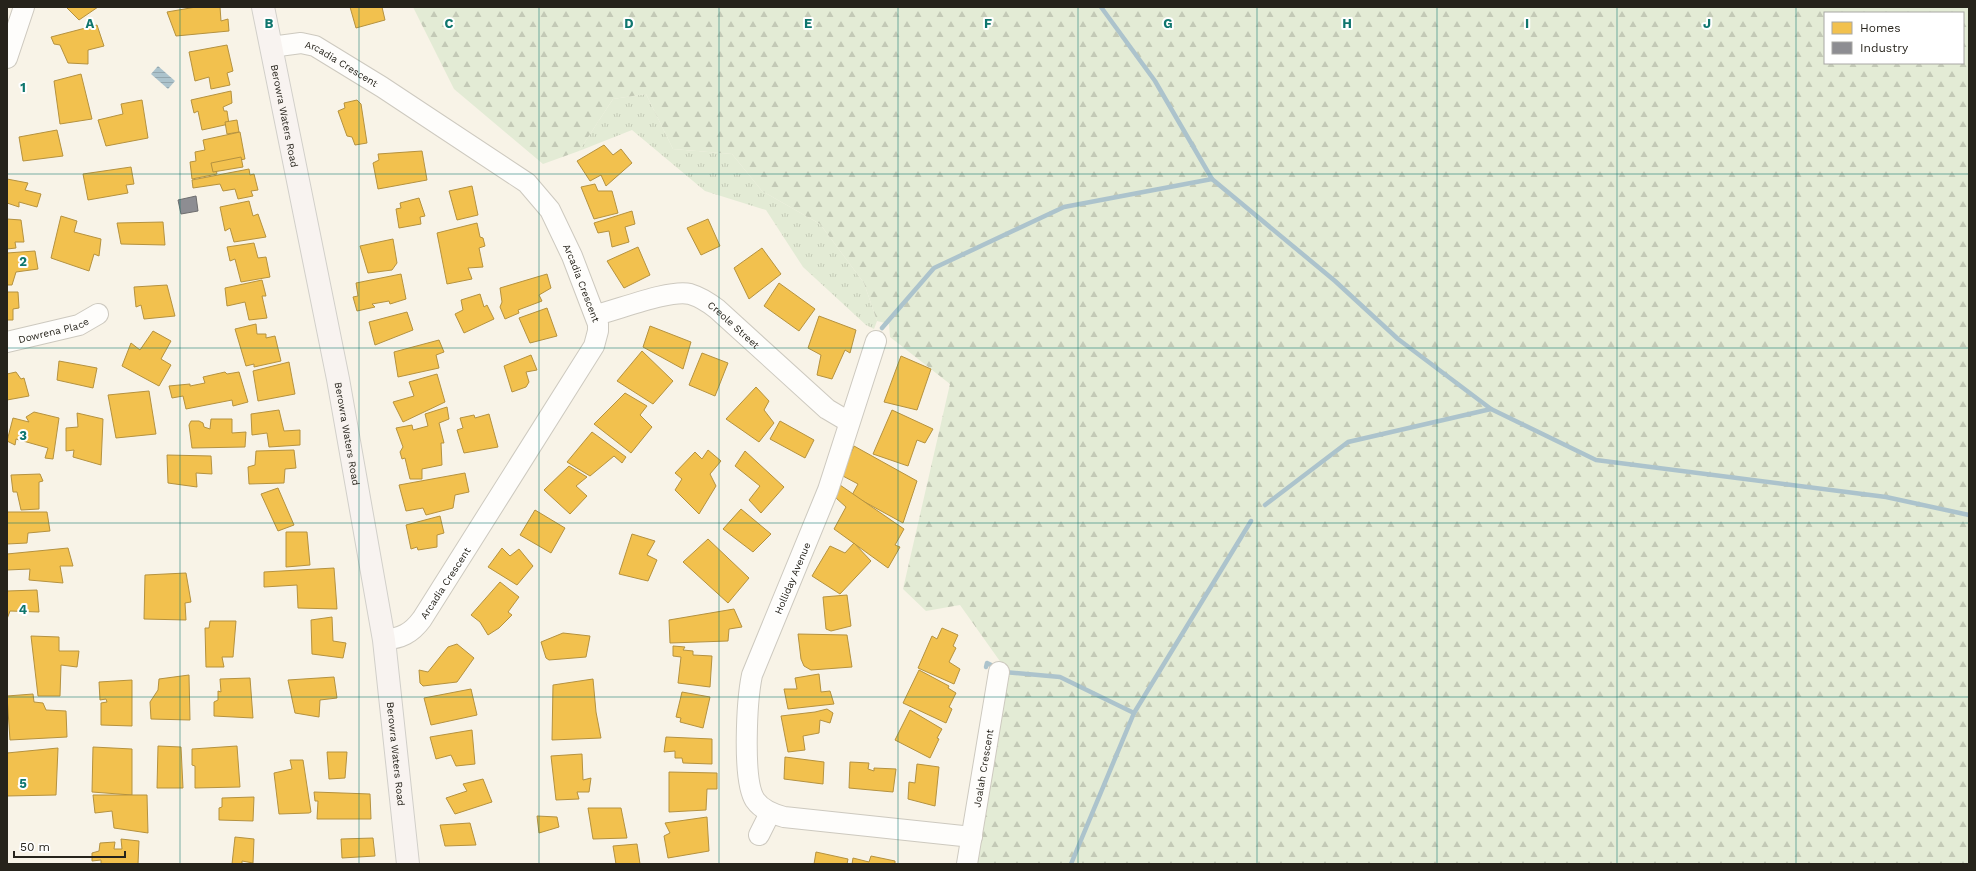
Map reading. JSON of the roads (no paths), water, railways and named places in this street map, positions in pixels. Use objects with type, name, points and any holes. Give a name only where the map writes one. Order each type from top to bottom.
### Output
[{"type":"main road","name":"Berowra Waters Road","points":[[263,7],[338,379],[384,640],[408,864]]},
{"type":"street","points":[[7,58],[24,7]]},
{"type":"street","name":"Arcadia Crescent","points":[[271,47],[301,43],[315,46],[388,91],[527,183],[550,210],[572,256],[596,316],[598,331],[594,346],[422,620],[410,633],[398,638],[384,640]]},
{"type":"street","name":"Creole Street","points":[[596,316],[674,293],[688,294],[702,298],[717,308],[828,409],[849,422]]},
{"type":"street","name":"Dowrena Place","points":[[7,342],[79,325],[98,314]]},
{"type":"street","name":"Holliday Avenue","points":[[770,814],[755,801],[750,791],[748,779],[748,693],[752,675],[828,490],[876,341]]},
{"type":"street","name":"Joalah Crescent","points":[[967,864],[999,672]]},
{"type":"street","points":[[759,835],[770,814],[784,817],[972,837]]},
{"type":"water","points":[[158,66],[175,81],[168,89],[151,74]]},
{"type":"waterway","points":[[1101,7],[1155,81],[1212,179],[1335,281],[1398,339],[1491,409],[1596,460],[1886,497],[1969,515]]},
{"type":"waterway","points":[[882,328],[934,268],[1064,207],[1212,179]]},
{"type":"waterway","points":[[1265,505],[1348,442],[1491,409]]},
{"type":"waterway","points":[[1071,864],[1134,713],[1251,521]]},
{"type":"waterway","points":[[986,667],[987,663],[997,668]]},
{"type":"waterway","points":[[1004,672],[1060,677],[1134,713]]}]
